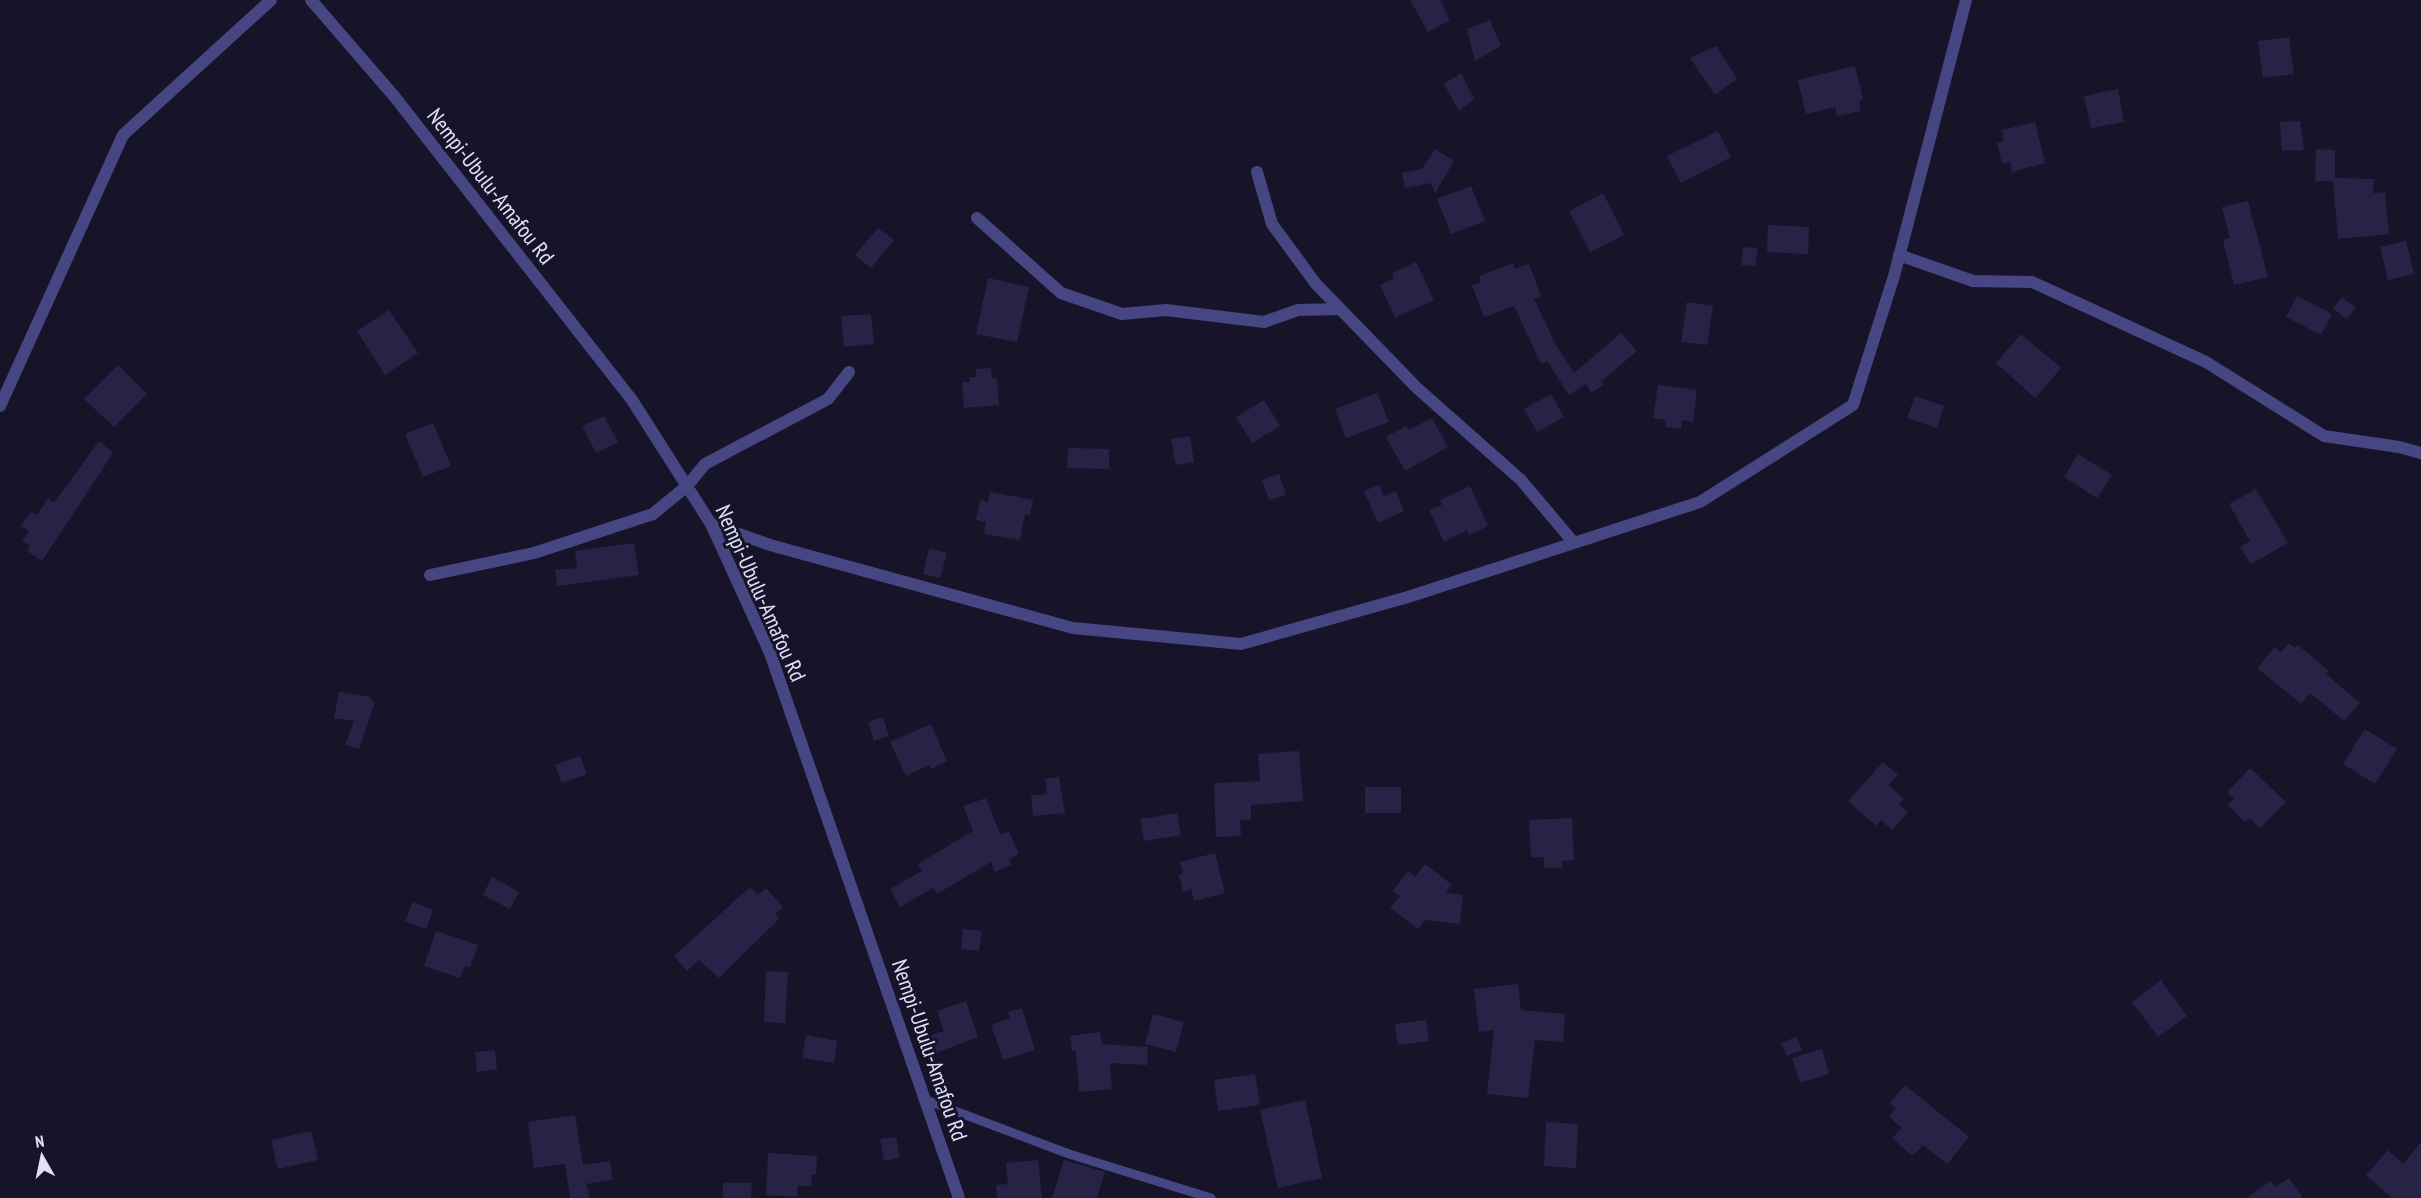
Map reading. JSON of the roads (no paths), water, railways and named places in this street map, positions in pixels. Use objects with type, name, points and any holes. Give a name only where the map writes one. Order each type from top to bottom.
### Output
[{"type":"street","points":[[0,406],[123,135],[271,0]]},
{"type":"street","name":"Nempi-Ubulu-Amafou Rd","points":[[311,0],[394,96],[632,400],[711,524],[770,652],[959,1198]]},
{"type":"street","points":[[711,524],[770,545],[1073,628],[1241,644],[1408,597],[1700,502],[1853,405],[1899,255],[1966,0]]},
{"type":"street","points":[[1257,172],[1272,224],[1316,284],[1417,388],[1521,480],[1574,543]]},
{"type":"street","points":[[977,218],[1060,293],[1122,314],[1166,310],[1264,322],[1298,310],[1340,309]]},
{"type":"street","points":[[1899,255],[1973,281],[2032,282],[2205,362],[2324,436],[2398,447],[2421,453]]},
{"type":"street","points":[[430,575],[534,553],[653,514],[687,486],[705,465],[828,399],[849,372]]},
{"type":"lane","points":[[926,1100],[1069,1155],[1211,1198]]}]
